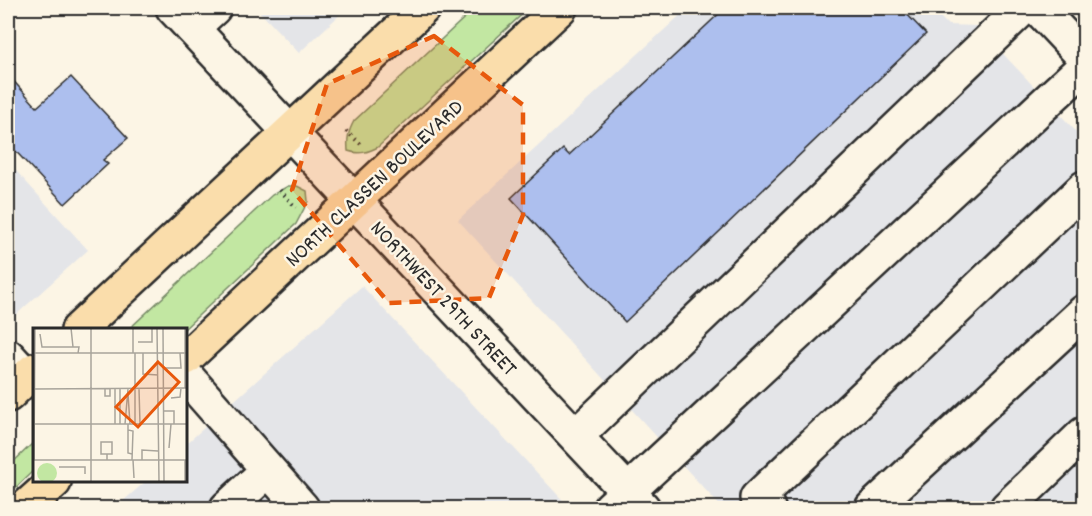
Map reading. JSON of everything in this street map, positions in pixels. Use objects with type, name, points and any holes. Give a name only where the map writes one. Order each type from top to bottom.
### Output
[{"type":"main road","points":[[80,328],[420,8]]},
{"type":"main road","name":"NORTH CLASSEN BOULEVARD","points":[[188,356],[560,8]]},
{"type":"main road","points":[[25,508],[53,483]]},
{"type":"street","points":[[576,436],[1023,8]]},
{"type":"street","points":[[1038,8],[1084,57]]},
{"type":"street","name":"NORTHWEST 29TH STREET","points":[[193,14],[290,132],[576,436],[627,503]]},
{"type":"street","points":[[627,503],[1084,67]]},
{"type":"street","points":[[768,508],[757,498],[1084,188]]},
{"type":"street","points":[[872,508],[1084,312]]},
{"type":"street","points":[[188,378],[302,508]]},
{"type":"street","points":[[1007,508],[1084,434]]},
{"type":"street","points":[[226,508],[268,470]]},
{"type":"path","points":[[346,131],[368,150]]},
{"type":"path","points":[[280,190],[303,215]]},
{"type":"highlighted area","points":[[434,36],[523,105],[523,215],[489,298],[389,303],[292,190],[327,84]]},
{"type":"shaded area","points":[[256,8],[347,8],[299,53]]},
{"type":"shaded area","points":[[688,8],[931,8],[948,25],[977,26],[1084,140],[1084,508],[722,508],[458,220]]},
{"type":"shaded area","points":[[8,162],[88,250],[8,322]]},
{"type":"shaded area","points":[[362,286],[570,508],[115,508],[144,483],[188,483],[188,442]]},
{"type":"green space","points":[[475,8],[529,8],[378,147],[364,152],[348,151],[348,136],[354,121]]},
{"type":"green space","points":[[288,186],[297,186],[307,191],[308,201],[296,224],[185,328],[130,328],[272,195]]},
{"type":"green space","points":[[33,443],[33,471],[8,495],[8,467]]},
{"type":"building","points":[[725,8],[901,8],[926,34],[625,322],[511,198],[563,149],[569,155]]},
{"type":"building","points":[[8,75],[37,107],[71,77],[128,138],[103,160],[108,164],[65,204],[8,143]]}]
